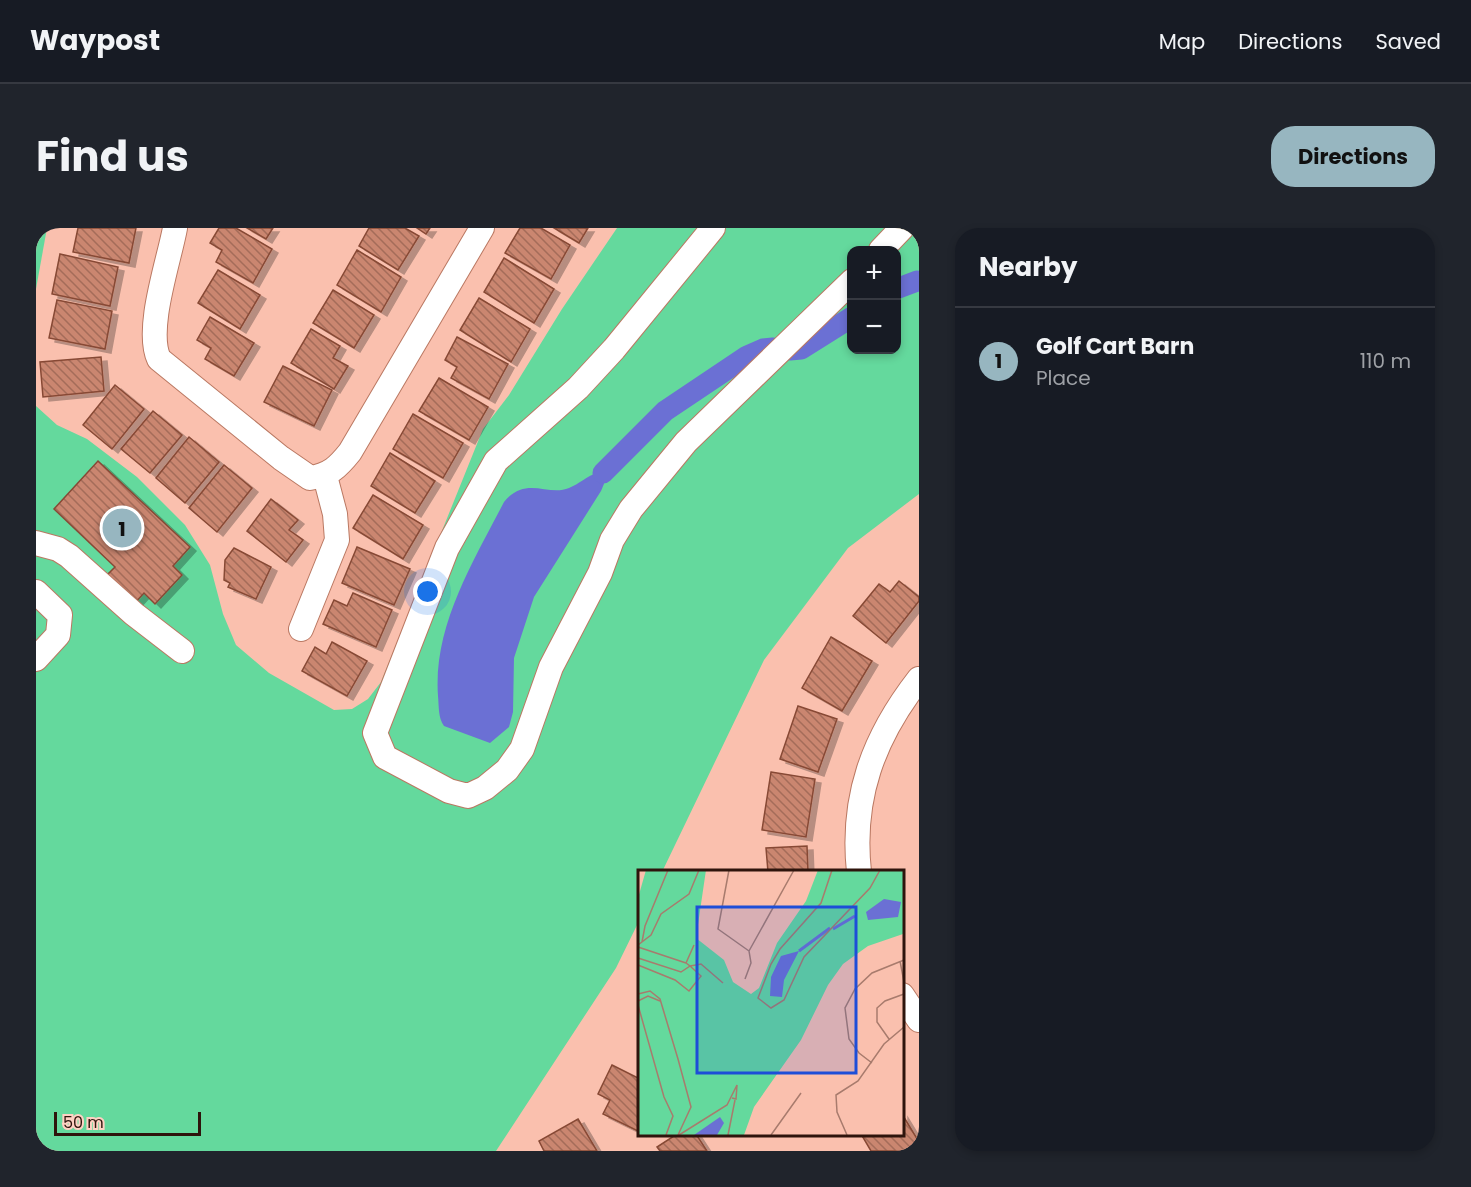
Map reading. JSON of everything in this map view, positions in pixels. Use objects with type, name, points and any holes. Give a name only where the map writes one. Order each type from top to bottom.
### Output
[{"type":"street","points":[[175,228],[157,313],[154,349],[159,359],[281,458],[310,478],[325,476],[336,468],[350,452],[482,228]]},
{"type":"street","points":[[713,228],[593,372],[496,461],[447,548],[375,733],[385,757],[423,779],[449,791],[468,796],[485,788],[507,770],[522,749],[551,668],[600,573],[612,540],[631,509],[686,442],[847,286]]},
{"type":"street","points":[[885,246],[902,228]]},
{"type":"street","points":[[301,629],[337,540],[335,514],[325,476]]},
{"type":"street","points":[[36,543],[58,549],[69,556],[134,614],[182,651]]},
{"type":"street","points":[[36,592],[60,615],[58,635],[36,659]]},
{"type":"street","points":[[859,870],[857,831],[861,789],[878,744],[919,680]]},
{"type":"street","points":[[904,998],[919,1020]]},
{"type":"green space","points":[[36,228],[47,228],[36,289]]},
{"type":"green space","points":[[617,228],[919,228],[919,494],[848,548],[764,660],[663,870],[638,870],[638,923],[616,968],[496,1151],[36,1151],[36,406],[57,425],[87,439],[137,477],[185,525],[210,565],[223,614],[236,645],[269,673],[334,710],[352,709],[368,699],[381,682],[483,429],[509,395],[562,309]]},
{"type":"shaded area","points":[[597,473],[603,473],[606,479],[601,491],[534,597],[514,658],[513,712],[509,727],[490,743],[444,726],[439,712],[438,696],[438,670],[442,645],[468,571],[504,502],[520,490],[537,488],[561,490]]},
{"type":"building","points":[[78,228],[136,228],[129,263],[73,252]]},
{"type":"building","points":[[219,228],[236,228],[272,249],[253,283],[216,262],[222,250],[210,243]]},
{"type":"building","points":[[247,228],[273,228],[266,239]]},
{"type":"building","points":[[369,228],[405,228],[419,236],[398,270],[359,246]]},
{"type":"building","points":[[417,228],[430,228],[426,234]]},
{"type":"building","points":[[520,228],[541,228],[570,245],[551,279],[505,253]]},
{"type":"building","points":[[554,228],[588,228],[579,243]]},
{"type":"building","points":[[357,250],[401,277],[381,312],[337,285]]},
{"type":"building","points":[[60,254],[118,267],[110,306],[52,294]]},
{"type":"building","points":[[504,258],[554,289],[534,323],[484,292]]},
{"type":"building","points":[[218,270],[260,295],[240,329],[198,303]]},
{"type":"building","points":[[333,290],[374,315],[354,348],[313,323]]},
{"type":"building","points":[[479,298],[530,329],[511,362],[460,330]]},
{"type":"building","points":[[57,300],[112,311],[105,349],[49,338]]},
{"type":"building","points":[[210,317],[254,343],[234,376],[205,359],[211,348],[197,340]]},
{"type":"building","points":[[311,329],[340,346],[333,358],[348,366],[334,389],[291,363]]},
{"type":"building","points":[[457,337],[508,364],[489,399],[451,378],[457,367],[445,360]]},
{"type":"building","points":[[101,357],[104,391],[43,397],[40,362]]},
{"type":"building","points":[[283,366],[332,390],[314,426],[264,402]]},
{"type":"building","points":[[439,378],[488,407],[469,440],[419,411]]},
{"type":"building","points":[[115,385],[144,409],[112,449],[83,425]]},
{"type":"building","points":[[153,411],[182,435],[150,473],[121,449]]},
{"type":"building","points":[[413,414],[463,443],[443,478],[393,449]]},
{"type":"building","points":[[189,437],[219,462],[185,503],[156,478]]},
{"type":"building","points":[[390,453],[435,481],[415,513],[371,486]]},
{"type":"building","points":[[98,461],[190,547],[173,566],[182,575],[155,604],[144,593],[134,604],[105,577],[115,567],[54,509]]},
{"type":"building","points":[[224,465],[252,488],[217,532],[189,508]]},
{"type":"building","points":[[373,495],[423,525],[403,559],[353,528]]},
{"type":"building","points":[[271,499],[298,520],[289,530],[303,540],[286,562],[247,531]]},
{"type":"building","points":[[357,547],[410,569],[394,605],[342,583]]},
{"type":"building","points":[[234,548],[271,567],[256,599],[228,587],[230,583],[224,580],[225,560]]},
{"type":"building","points":[[899,581],[919,597],[919,601],[886,643],[853,616],[879,584],[890,592]]},
{"type":"building","points":[[353,593],[392,610],[376,647],[323,624],[334,600],[347,606]]},
{"type":"building","points":[[831,637],[872,661],[842,711],[802,688]]},
{"type":"building","points":[[332,642],[367,661],[347,696],[302,671],[315,647],[326,654]]},
{"type":"building","points":[[798,706],[837,719],[818,772],[780,759]]},
{"type":"building","points":[[771,772],[815,779],[806,837],[762,830]]},
{"type":"building","points":[[807,846],[808,870],[768,870],[766,848]]},
{"type":"building","points":[[612,1065],[638,1078],[638,1131],[603,1114],[610,1100],[598,1094]]},
{"type":"building","points":[[904,1117],[919,1142],[919,1151],[871,1151],[862,1136],[904,1136]]},
{"type":"building","points":[[578,1119],[597,1151],[544,1151],[539,1141]]},
{"type":"building","points":[[674,1136],[697,1136],[707,1151],[660,1151],[657,1147]]},
{"type":"waterway","points":[[901,287],[917,281]]},
{"type":"waterway","points":[[790,350],[801,349],[847,320]]},
{"type":"waterway","points":[[603,473],[665,411],[747,356],[763,349],[773,348]]},
{"type":"place","name":"Golf Cart Barn","points":[[122,528]]}]
